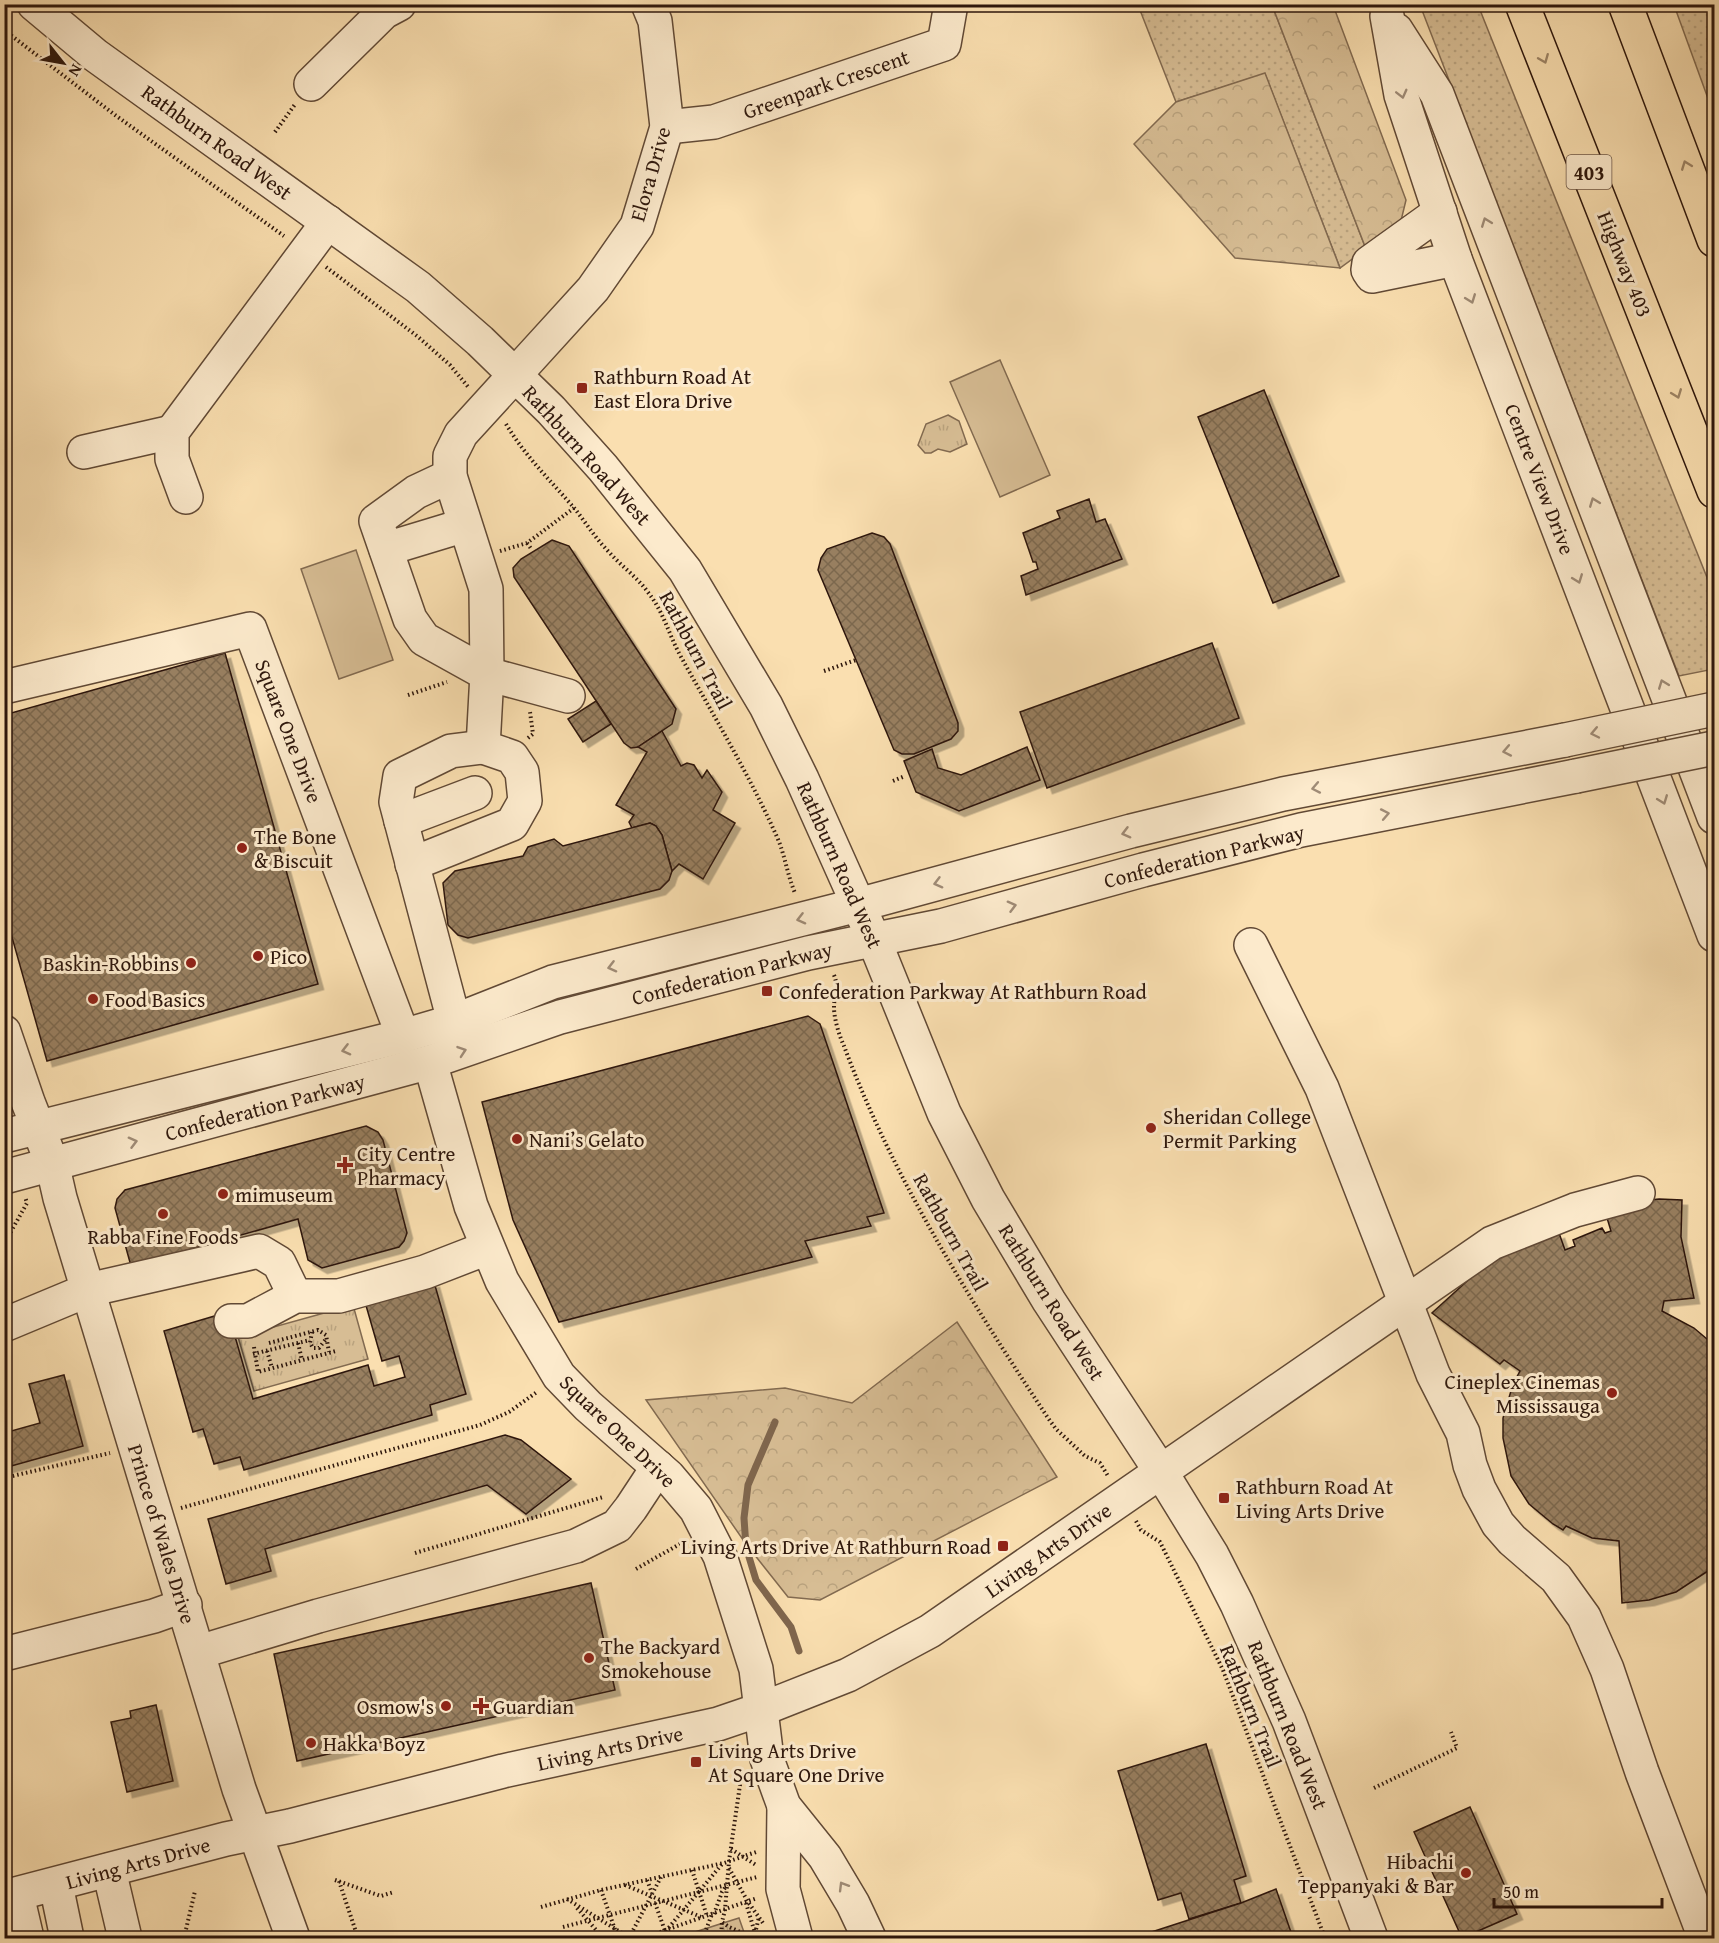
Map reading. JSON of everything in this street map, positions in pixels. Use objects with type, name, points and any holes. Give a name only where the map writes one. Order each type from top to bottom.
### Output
[{"type":"highway","name":"Highway 403","points":[[1522,4],[1714,491]]},
{"type":"highway","points":[[1625,4],[1714,240]]},
{"type":"street","name":"Rathburn Road West","points":[[34,4],[95,55],[418,288],[480,341],[551,410],[622,489],[685,570],[766,706],[802,779],[874,940],[945,1113],[988,1199],[1049,1301],[1161,1472],[1212,1556],[1268,1670],[1313,1782],[1371,1938]]},
{"type":"street","points":[[311,84],[384,12],[399,4]]},
{"type":"street","name":"Elora Drive","points":[[450,476],[450,456],[461,434],[593,289],[637,226],[667,127],[655,21],[648,4]]},
{"type":"street","name":"Greenpark Crescent","points":[[667,127],[714,122],[944,44],[951,4]]},
{"type":"street","name":"Centre View Drive","points":[[1385,10],[1401,95],[1455,259],[1714,935]]},
{"type":"street","name":"Centre View Drive","points":[[1385,10],[1437,94],[1714,817]]},
{"type":"street","points":[[1440,212],[1370,263],[1368,270],[1371,276],[1455,259]]},
{"type":"street","points":[[186,497],[172,459],[172,432],[328,222]]},
{"type":"street","points":[[84,452],[172,432]]},
{"type":"street","points":[[497,752],[487,674],[486,589],[450,476],[416,492],[376,521],[410,619],[424,639],[487,674],[568,696]]},
{"type":"street","points":[[386,549],[452,529]]},
{"type":"street","name":"Square One Drive","points":[[4,687],[250,629],[403,1036]]},
{"type":"street","name":"Confederation Parkway","points":[[4,1136],[403,1036],[454,1021],[553,982],[858,905],[1131,831],[1283,794],[1714,709]]},
{"type":"street","name":"Confederation Parkway","points":[[4,1177],[430,1062],[560,1017],[808,953],[941,926],[1143,870],[1301,830],[1714,748]]},
{"type":"street","points":[[412,864],[512,824],[525,801],[522,772],[497,752],[450,751],[400,776],[396,802],[412,864],[454,1021]]},
{"type":"street","points":[[401,821],[475,793]]},
{"type":"street","points":[[1251,945],[1322,1088],[1433,1374],[1462,1433],[1470,1466],[1487,1506],[1498,1524],[1512,1540],[1556,1578],[1584,1617],[1607,1669],[1642,1772],[1705,1938]]},
{"type":"street","name":"Prince of Wales Drive","points":[[4,1032],[52,1163],[60,1198],[134,1446],[199,1652],[239,1789],[292,1938]]},
{"type":"street","name":"Square One Drive","points":[[430,1062],[471,1206],[502,1281],[559,1376],[588,1406],[658,1467],[696,1509],[720,1556],[752,1658],[762,1709],[767,1759],[784,1806],[825,1857],[854,1904],[869,1938]]},
{"type":"street","name":"Living Arts Drive","points":[[11,1896],[503,1771],[718,1724],[848,1675],[930,1631],[1492,1243],[1575,1210],[1638,1193]]},
{"type":"street","points":[[244,1330],[295,1296],[339,1296],[426,1272],[487,1248]]},
{"type":"street","points":[[4,1325],[88,1290],[259,1251],[279,1263],[295,1296]]},
{"type":"street","points":[[199,1652],[330,1613],[576,1546],[616,1526],[658,1467]]},
{"type":"street","points":[[4,1654],[154,1616],[184,1605]]},
{"type":"street","name":"Square One Drive","points":[[784,1806],[771,1874],[796,1938]]},
{"type":"street","points":[[109,1870],[125,1938]]},
{"type":"street","points":[[56,1885],[67,1938]]},
{"type":"street","points":[[11,1896],[27,1938]]},
{"type":"path","points":[[4,30],[115,115],[290,240]]},
{"type":"path","points":[[275,132],[311,84]]},
{"type":"path","points":[[321,263],[417,336],[450,365],[462,381]]},
{"type":"path","name":"Rathburn Trail","points":[[507,425],[514,439],[529,458],[574,508],[609,553],[647,590],[665,618],[679,653],[712,710],[777,838],[793,889]]},
{"type":"path","points":[[476,559],[527,543],[574,508]]},
{"type":"path","points":[[527,543],[532,550]]},
{"type":"path","points":[[824,671],[856,660]]},
{"type":"path","points":[[497,752],[533,734],[526,685]]},
{"type":"path","points":[[893,781],[905,776]]},
{"type":"path","name":"Rathburn Trail","points":[[833,974],[837,983],[834,1008],[843,1045],[890,1153],[924,1218],[978,1311],[1048,1418],[1056,1429],[1085,1456],[1100,1463],[1105,1471]]},
{"type":"path","points":[[4,1244],[27,1203]]},
{"type":"path","points":[[4,1274],[10,1266],[7,1238]]},
{"type":"path","points":[[244,1330],[286,1338],[318,1330],[326,1335],[329,1352]]},
{"type":"path","points":[[244,1330],[258,1372],[336,1350]]},
{"type":"path","points":[[309,1358],[313,1348],[310,1340],[312,1332]]},
{"type":"path","points":[[286,1338],[288,1346]]},
{"type":"path","points":[[313,1348],[319,1348],[326,1339]]},
{"type":"path","points":[[253,1354],[310,1340]]},
{"type":"path","points":[[298,1344],[302,1360]]},
{"type":"path","points":[[267,1351],[272,1368]]},
{"type":"path","points":[[157,1516],[480,1425],[509,1412],[559,1376]]},
{"type":"path","points":[[4,1478],[134,1446]]},
{"type":"path","points":[[415,1552],[612,1495]]},
{"type":"path","points":[[636,1569],[706,1529]]},
{"type":"path","name":"Rathburn Trail","points":[[1142,1530],[1160,1542],[1223,1670],[1324,1938]]},
{"type":"path","points":[[1374,1788],[1457,1748],[1451,1732]]},
{"type":"path","points":[[660,1938],[726,1862],[730,1850],[743,1764]]},
{"type":"path","points":[[730,1850],[771,1874]]},
{"type":"path","points":[[742,1856],[771,1874]]},
{"type":"path","points":[[541,1907],[601,1890],[726,1862],[742,1856]]},
{"type":"path","points":[[726,1862],[747,1902],[755,1937]]},
{"type":"path","points":[[721,1938],[729,1867]]},
{"type":"path","points":[[692,1870],[709,1915]]},
{"type":"path","points":[[563,1927],[771,1874]]},
{"type":"path","points":[[643,1938],[747,1902],[771,1874]]},
{"type":"path","points":[[755,1937],[771,1874]]},
{"type":"path","points":[[567,1899],[629,1938],[662,1877]]},
{"type":"path","points":[[358,1938],[337,1880],[381,1896],[394,1892]]},
{"type":"path","points":[[647,1880],[668,1938]]},
{"type":"path","points":[[624,1885],[684,1910],[709,1915]]},
{"type":"path","points":[[703,1938],[709,1915],[727,1885]]},
{"type":"path","points":[[601,1890],[618,1938]]},
{"type":"path","points":[[184,1938],[195,1891]]},
{"type":"path","points":[[573,1903],[603,1938]]},
{"type":"path","points":[[722,1922],[755,1937]]},
{"type":"green space","points":[[1138,5],[1272,5],[1366,249],[1340,268],[1265,74],[1176,102]]},
{"type":"green space","points":[[1272,5],[1333,5],[1406,200],[1399,229],[1366,249]]},
{"type":"green space","points":[[1420,5],[1478,5],[1714,595],[1714,669],[1679,676]]},
{"type":"green space","points":[[1674,5],[1714,5],[1714,115]]},
{"type":"green space","points":[[1265,73],[1340,268],[1235,258],[1134,144],[1176,102]]},
{"type":"green space","points":[[1000,360],[1050,475],[1000,497],[950,382]]},
{"type":"green space","points":[[948,415],[959,421],[967,444],[950,452],[938,449],[925,453],[918,445],[926,424]]},
{"type":"green space","points":[[356,550],[393,660],[339,679],[301,569]]},
{"type":"green space","points":[[353,1305],[368,1359],[254,1391],[238,1337]]},
{"type":"green space","points":[[957,1322],[1057,1477],[820,1600],[788,1597],[746,1544],[646,1400],[785,1388],[852,1403]]},
{"type":"green space","points":[[739,1918],[746,1938],[676,1938]]},
{"type":"building","points":[[1264,390],[1339,576],[1273,603],[1198,417]]},
{"type":"building","points":[[1089,499],[1096,522],[1105,519],[1122,559],[1026,595],[1021,576],[1038,569],[1036,562],[1033,562],[1023,533],[1060,518],[1057,511]]},
{"type":"building","points":[[872,533],[884,537],[890,544],[958,723],[958,731],[951,739],[914,754],[902,754],[894,750],[818,570],[821,558],[827,549]]},
{"type":"building","points":[[552,540],[569,546],[676,709],[672,724],[638,747],[631,748],[624,743],[514,577],[513,568],[521,559]]},
{"type":"building","points":[[1212,643],[1239,718],[1047,788],[1020,712]]},
{"type":"building","points":[[225,653],[318,984],[47,1061],[4,909],[4,715]]},
{"type":"building","points":[[596,701],[611,724],[583,742],[568,719]]},
{"type":"building","points":[[662,731],[681,766],[687,763],[694,765],[702,778],[707,770],[722,792],[713,810],[735,823],[703,879],[679,864],[672,871],[662,835],[656,826],[650,823],[632,828],[629,822],[634,815],[616,805],[647,752],[638,747]]},
{"type":"building","points":[[1027,747],[1040,780],[959,811],[916,792],[904,761],[932,749],[938,768],[961,775]]},
{"type":"building","points":[[650,823],[656,826],[662,835],[672,871],[669,880],[660,889],[468,938],[458,935],[448,925],[443,883],[455,871],[523,856],[528,847],[554,839],[563,846]]},
{"type":"building","points":[[808,1016],[820,1024],[884,1213],[867,1217],[871,1226],[805,1241],[812,1257],[559,1322],[513,1220],[482,1102]]},
{"type":"building","points":[[366,1126],[378,1132],[383,1140],[407,1233],[399,1247],[322,1268],[308,1260],[298,1219],[131,1266],[115,1208],[117,1199],[125,1190]]},
{"type":"building","name":"Cineplex Cinemas Mississauga","points":[[1682,1200],[1681,1237],[1694,1298],[1664,1301],[1662,1311],[1694,1328],[1714,1345],[1714,1567],[1676,1592],[1649,1600],[1622,1603],[1619,1541],[1592,1538],[1566,1526],[1563,1530],[1553,1524],[1529,1504],[1511,1476],[1503,1438],[1503,1418],[1513,1384],[1520,1371],[1504,1360],[1500,1364],[1432,1313],[1478,1271],[1498,1258],[1559,1233],[1565,1250],[1575,1246],[1573,1240],[1602,1228],[1605,1233],[1611,1231],[1607,1218],[1640,1201]]},
{"type":"building","points":[[434,1282],[466,1394],[430,1405],[432,1415],[244,1470],[240,1457],[214,1464],[203,1429],[193,1432],[164,1331],[228,1312],[253,1399],[368,1365],[374,1386],[405,1377],[399,1356],[382,1361],[365,1302]]},
{"type":"building","points":[[64,1375],[83,1446],[4,1468],[4,1433],[40,1423],[29,1384]]},
{"type":"building","points":[[505,1435],[521,1440],[571,1479],[526,1514],[487,1485],[265,1549],[271,1571],[226,1584],[208,1519]]},
{"type":"building","points":[[591,1583],[615,1690],[297,1761],[274,1654]]},
{"type":"building","points":[[156,1705],[173,1781],[127,1792],[111,1722],[131,1718],[130,1711]]},
{"type":"building","points":[[1206,1744],[1246,1876],[1234,1880],[1241,1903],[1189,1919],[1181,1893],[1158,1900],[1118,1771]]},
{"type":"building","name":"Hibachi Teppanyaki & Bar","points":[[1470,1807],[1517,1914],[1462,1938],[1414,1832]]},
{"type":"building","points":[[1276,1889],[1293,1938],[1133,1938],[1241,1903]]},
{"type":"waterway","points":[[775,1422],[748,1485],[744,1518],[746,1547],[756,1580],[791,1627],[799,1651]]},
{"type":"place","name":"Rathburn Road At East Elora Drive","points":[[582,388]]},
{"type":"place","name":"The Bone & Biscuit","points":[[242,848]]},
{"type":"place","name":"Pico","points":[[258,956]]},
{"type":"place","name":"Baskin-Robbins","points":[[191,963]]},
{"type":"place","name":"Confederation Parkway At Rathburn Road","points":[[767,991]]},
{"type":"place","name":"Food Basics","points":[[93,999]]},
{"type":"place","name":"Sheridan College Permit Parking","points":[[1151,1128]]},
{"type":"place","name":"Nani’s Gelato","points":[[517,1139]]},
{"type":"place","name":"City Centre Pharmacy","points":[[345,1165]]},
{"type":"place","name":"mimuseum","points":[[223,1194]]},
{"type":"place","name":"Rabba Fine Foods","points":[[163,1214]]},
{"type":"place","name":"Cineplex Cinemas Mississauga","points":[[1612,1393]]},
{"type":"place","name":"Rathburn Road At Living Arts Drive","points":[[1224,1498]]},
{"type":"place","name":"Living Arts Drive At Rathburn Road","points":[[1003,1546]]},
{"type":"place","name":"The Backyard Smokehouse","points":[[589,1658]]},
{"type":"place","name":"Osmow's","points":[[446,1706]]},
{"type":"place","name":"Guardian","points":[[481,1706]]},
{"type":"place","name":"Hakka Boyz","points":[[311,1743]]},
{"type":"place","name":"Living Arts Drive At Square One Drive","points":[[696,1762]]},
{"type":"place","name":"Hibachi Teppanyaki & Bar","points":[[1466,1873]]}]
